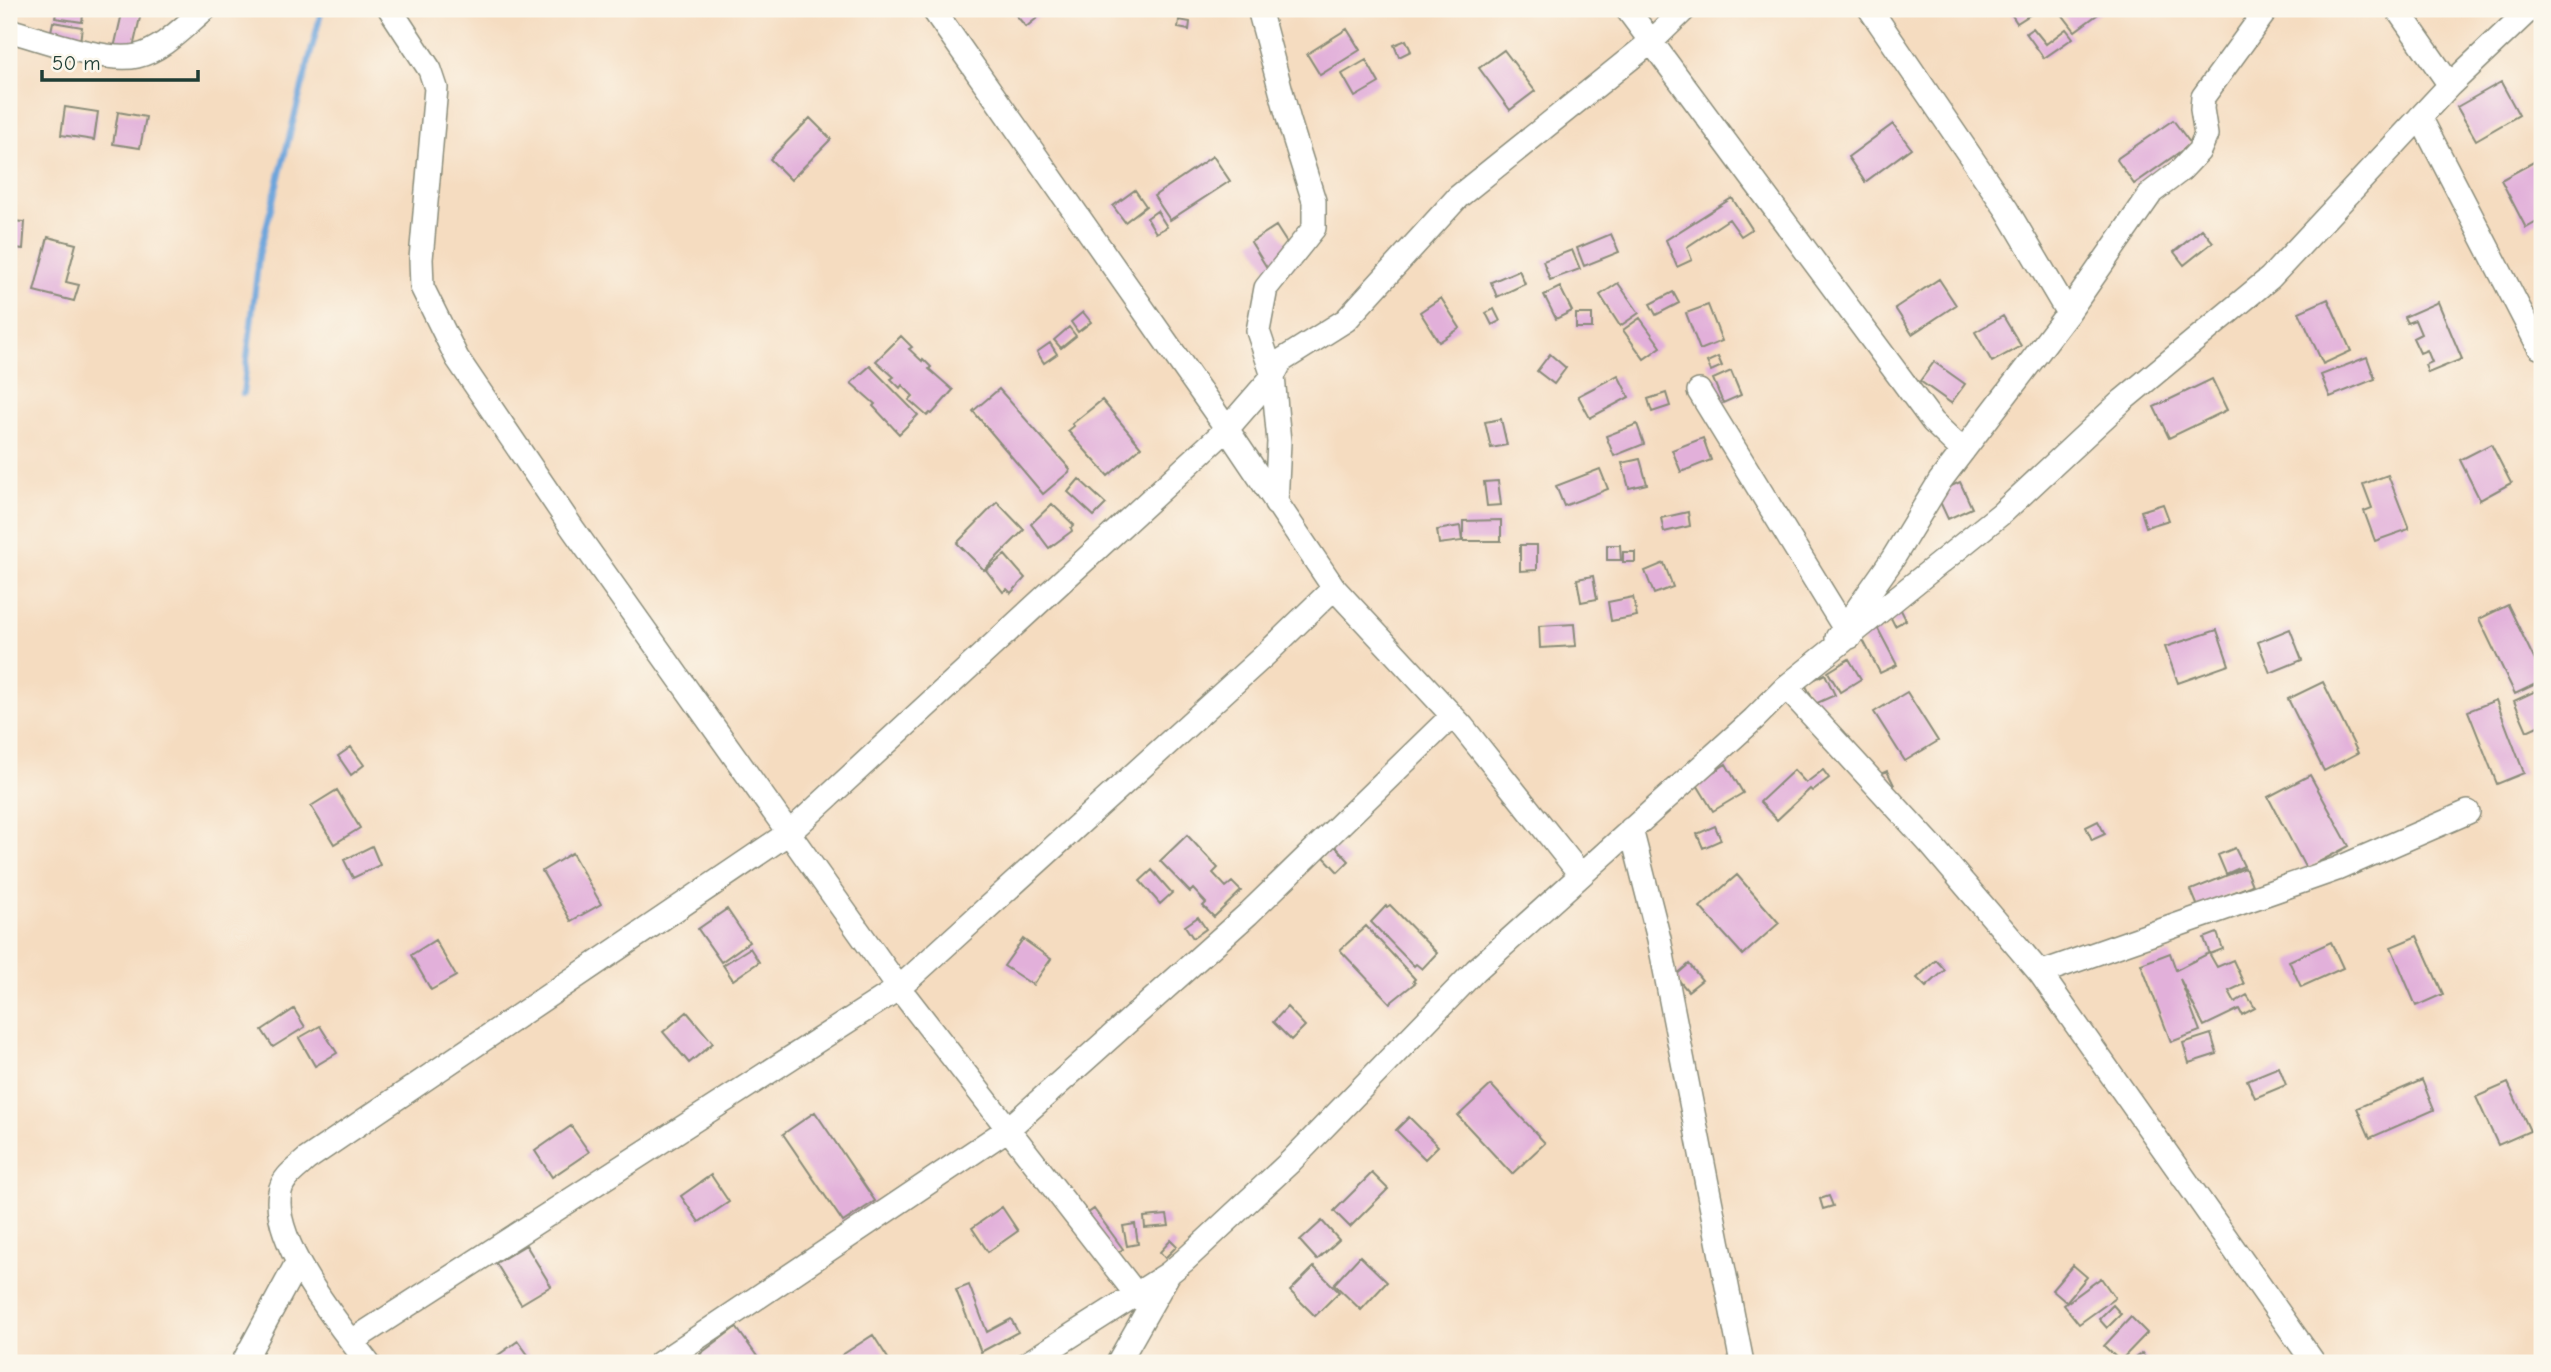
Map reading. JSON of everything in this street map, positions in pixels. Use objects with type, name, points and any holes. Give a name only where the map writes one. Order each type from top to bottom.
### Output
[{"type":"street","points":[[9,30],[58,45],[109,56],[137,56],[162,44],[205,9]]},
{"type":"street","points":[[390,9],[430,70],[436,88],[421,259],[422,287],[457,358],[573,529],[899,988],[1136,1294]]},
{"type":"street","points":[[933,9],[1227,429],[1334,588],[1452,716],[1581,875]]},
{"type":"street","points":[[1259,9],[1314,201],[1314,228],[1266,288],[1258,331],[1273,376],[1279,442],[1276,504]]},
{"type":"street","points":[[1628,9],[1933,422],[1963,451]]},
{"type":"street","points":[[368,1363],[297,1263],[279,1216],[279,1192],[284,1181],[307,1159],[790,832],[1227,429],[1273,376],[1281,361],[1346,320],[1458,197],[1652,41],[1685,9]]},
{"type":"street","points":[[1870,9],[2007,210],[2067,313]]},
{"type":"street","points":[[1028,1363],[1168,1274],[1290,1161],[1476,971],[1786,687],[1820,662],[1847,632],[1940,481],[2067,313],[2152,192],[2181,170],[2199,151],[2207,135],[2202,109],[2203,97],[2267,9]]},
{"type":"street","points":[[2397,9],[2450,85]]},
{"type":"street","points":[[1847,632],[2003,513],[2123,400],[2270,278],[2450,85],[2530,9]]},
{"type":"street","points":[[2420,117],[2539,347]]},
{"type":"street","points":[[1699,391],[1847,632]]},
{"type":"street","points":[[352,1341],[899,988],[1245,673],[1334,588]]},
{"type":"street","points":[[1786,687],[1932,846],[2040,973],[2314,1363]]},
{"type":"street","points":[[660,1363],[1008,1129],[1248,914],[1452,716]]},
{"type":"street","points":[[2040,973],[2337,869],[2468,812]]},
{"type":"street","points":[[1631,829],[1658,939],[1742,1363]]},
{"type":"street","points":[[243,1363],[297,1263]]},
{"type":"street","points":[[1118,1363],[1168,1274]]},
{"type":"building","points":[[57,9],[84,9],[82,22],[55,18]]},
{"type":"building","points":[[123,9],[142,9],[132,52],[114,48]]},
{"type":"building","points":[[1011,9],[1048,9],[1026,27]]},
{"type":"building","points":[[2008,9],[2039,9],[2017,23]]},
{"type":"building","points":[[2058,9],[2105,9],[2075,31]]},
{"type":"building","points":[[1179,20],[1190,22],[1189,30],[1178,28]]},
{"type":"building","points":[[53,22],[82,27],[80,42],[50,36]]},
{"type":"building","points":[[2033,28],[2046,44],[2066,29],[2073,38],[2044,58],[2026,33]]},
{"type":"building","points":[[1347,29],[1360,50],[1320,75],[1307,54]]},
{"type":"building","points":[[1406,40],[1411,51],[1399,57],[1394,45]]},
{"type":"building","points":[[1504,50],[1535,91],[1510,110],[1479,68]]},
{"type":"building","points":[[1366,60],[1379,83],[1355,97],[1342,74]]},
{"type":"building","points":[[2501,82],[2519,115],[2476,140],[2457,107]]},
{"type":"building","points":[[65,107],[98,112],[94,140],[61,135]]},
{"type":"building","points":[[118,112],[146,117],[140,148],[113,144]]},
{"type":"building","points":[[810,118],[831,139],[791,180],[770,159]]},
{"type":"building","points":[[2173,120],[2191,144],[2134,184],[2118,158]]},
{"type":"building","points":[[1893,124],[1911,148],[1865,182],[1848,157]]},
{"type":"building","points":[[1213,156],[1230,181],[1170,220],[1154,196]]},
{"type":"building","points":[[2541,158],[2542,219],[2526,228],[2501,180]]},
{"type":"building","points":[[1135,190],[1146,206],[1125,222],[1113,206]]},
{"type":"building","points":[[1732,198],[1752,229],[1741,236],[1729,219],[1687,247],[1692,260],[1677,267],[1666,240]]},
{"type":"building","points":[[1157,211],[1167,227],[1156,233],[1147,218]]},
{"type":"building","points":[[9,221],[25,222],[23,249],[9,247]]},
{"type":"building","points":[[1276,226],[1299,262],[1274,279],[1251,242]]},
{"type":"building","points":[[2202,229],[2213,242],[2184,265],[2174,252]]},
{"type":"building","points":[[1611,234],[1619,252],[1584,266],[1577,248]]},
{"type":"building","points":[[48,237],[76,244],[66,282],[79,285],[74,301],[34,291]]},
{"type":"building","points":[[1572,250],[1580,269],[1550,280],[1543,261]]},
{"type":"building","points":[[1519,270],[1525,284],[1497,297],[1491,282]]},
{"type":"building","points":[[1939,279],[1956,305],[1912,334],[1895,308]]},
{"type":"building","points":[[1618,283],[1639,313],[1620,326],[1600,295]]},
{"type":"building","points":[[1560,287],[1572,311],[1556,319],[1544,295]]},
{"type":"building","points":[[1673,292],[1679,303],[1656,315],[1650,304]]},
{"type":"building","points":[[1441,298],[1460,328],[1439,342],[1420,312]]},
{"type":"building","points":[[2328,299],[2351,351],[2323,364],[2299,312]]},
{"type":"building","points":[[2438,302],[2462,359],[2428,373],[2425,365],[2432,362],[2427,350],[2420,353],[2413,338],[2421,334],[2415,320],[2407,323],[2404,317]]},
{"type":"building","points":[[1708,305],[1722,341],[1700,350],[1686,313]]},
{"type":"building","points":[[1494,309],[1500,321],[1492,325],[1486,313]]},
{"type":"building","points":[[1083,312],[1091,322],[1078,332],[1071,322]]},
{"type":"building","points":[[1576,314],[1592,314],[1592,328],[1576,328]]},
{"type":"building","points":[[2003,316],[2021,346],[1992,362],[1975,332]]},
{"type":"building","points":[[1640,318],[1661,347],[1644,359],[1623,330]]},
{"type":"building","points":[[1069,327],[1076,336],[1061,348],[1054,340]]},
{"type":"building","points":[[901,336],[912,347],[909,349],[922,361],[923,359],[931,367],[929,369],[953,390],[932,414],[927,416],[909,400],[913,396],[902,385],[900,388],[891,379],[894,377],[876,361]]},
{"type":"building","points":[[1050,343],[1057,354],[1044,363],[1037,352]]},
{"type":"building","points":[[1550,354],[1566,368],[1554,384],[1537,371]]},
{"type":"building","points":[[1718,357],[1722,366],[1711,371],[1707,362]]},
{"type":"building","points":[[2367,357],[2375,379],[2330,397],[2321,375]]},
{"type":"building","points":[[1934,362],[1965,384],[1951,403],[1920,381]]},
{"type":"building","points":[[870,366],[918,415],[899,434],[873,406],[875,404],[851,383]]},
{"type":"building","points":[[1731,371],[1741,395],[1723,403],[1713,379]]},
{"type":"building","points":[[1618,375],[1629,397],[1590,418],[1578,396]]},
{"type":"building","points":[[2212,379],[2227,410],[2169,438],[2154,407]]},
{"type":"building","points":[[999,389],[1070,469],[1043,494],[973,411]]},
{"type":"building","points":[[1666,393],[1670,406],[1652,412],[1648,399]]},
{"type":"building","points":[[1102,400],[1141,447],[1108,476],[1068,431],[1074,426],[1072,424]]},
{"type":"building","points":[[1501,419],[1507,445],[1491,448],[1485,422]]},
{"type":"building","points":[[1637,424],[1644,444],[1614,456],[1606,436]]},
{"type":"building","points":[[1703,438],[1711,460],[1681,472],[1672,450]]},
{"type":"building","points":[[2491,444],[2511,483],[2480,500],[2460,460]]},
{"type":"building","points":[[1640,459],[1647,484],[1629,488],[1622,463]]},
{"type":"building","points":[[1600,469],[1608,489],[1564,506],[1556,486]]},
{"type":"building","points":[[2388,475],[2409,529],[2375,541],[2364,511],[2372,508],[2363,484]]},
{"type":"building","points":[[1079,479],[1106,504],[1094,516],[1068,492]]},
{"type":"building","points":[[1498,481],[1501,505],[1487,506],[1484,482]]},
{"type":"building","points":[[1960,482],[1972,508],[1948,519],[1936,493]]},
{"type":"building","points":[[997,502],[1024,530],[984,570],[957,543]]},
{"type":"building","points":[[1052,504],[1074,525],[1072,531],[1049,548],[1031,524]]},
{"type":"building","points":[[2163,504],[2169,520],[2146,527],[2141,511]]},
{"type":"building","points":[[1688,512],[1690,526],[1664,532],[1661,518]]},
{"type":"building","points":[[1501,520],[1501,541],[1463,541],[1463,521]]},
{"type":"building","points":[[1460,526],[1462,541],[1439,544],[1437,530]]},
{"type":"building","points":[[1520,545],[1537,545],[1537,570],[1520,571]]},
{"type":"building","points":[[1607,545],[1620,545],[1621,560],[1607,560]]},
{"type":"building","points":[[1623,552],[1635,552],[1635,562],[1623,562]]},
{"type":"building","points":[[1005,555],[1025,578],[1011,593],[1007,589],[1003,592],[986,570]]},
{"type":"building","points":[[1664,563],[1673,587],[1654,594],[1645,571]]},
{"type":"building","points":[[1593,576],[1597,599],[1581,602],[1577,579]]},
{"type":"building","points":[[1633,597],[1637,616],[1611,621],[1608,602]]},
{"type":"building","points":[[2508,605],[2542,675],[2542,681],[2515,694],[2479,619]]},
{"type":"building","points":[[1900,608],[1906,620],[1895,626],[1889,614]]},
{"type":"building","points":[[1574,624],[1576,646],[1540,648],[1539,626]]},
{"type":"building","points":[[1877,627],[1897,665],[1880,673],[1861,636]]},
{"type":"building","points":[[2290,629],[2302,660],[2270,673],[2258,642]]},
{"type":"building","points":[[2217,630],[2229,665],[2178,683],[2165,647]]},
{"type":"building","points":[[1849,659],[1861,679],[1840,692],[1828,672]]},
{"type":"building","points":[[1825,674],[1835,695],[1815,704],[1805,684]]},
{"type":"building","points":[[2323,682],[2358,753],[2324,771],[2288,699]]},
{"type":"building","points":[[2542,688],[2542,724],[2527,731],[2514,701]]},
{"type":"building","points":[[1907,692],[1938,741],[1905,761],[1874,712]]},
{"type":"building","points":[[2496,700],[2524,773],[2497,784],[2468,711]]},
{"type":"building","points":[[351,747],[364,765],[351,775],[338,756]]},
{"type":"building","points":[[1726,764],[1743,793],[1713,811],[1696,783]]},
{"type":"building","points":[[1794,770],[1806,783],[1823,770],[1829,778],[1812,791],[1810,789],[1777,820],[1760,802]]},
{"type":"building","points":[[1887,771],[1894,785],[1881,791],[1874,777]]},
{"type":"building","points":[[2310,775],[2349,846],[2306,869],[2268,797]]},
{"type":"building","points":[[337,790],[360,828],[334,844],[311,806]]},
{"type":"building","points":[[2098,821],[2105,834],[2092,840],[2086,827]]},
{"type":"building","points":[[1715,826],[1721,840],[1703,848],[1697,834]]},
{"type":"building","points":[[1187,835],[1218,868],[1213,873],[1226,887],[1232,882],[1241,891],[1214,917],[1203,906],[1206,903],[1193,889],[1190,892],[1160,861]]},
{"type":"building","points":[[372,846],[380,865],[353,878],[344,860]]},
{"type":"building","points":[[1335,846],[1349,861],[1338,872],[1324,857]]},
{"type":"building","points":[[2235,848],[2244,866],[2226,874],[2218,855]]},
{"type":"building","points":[[572,853],[601,904],[571,921],[542,871]]},
{"type":"building","points":[[2245,868],[2252,885],[2198,907],[2191,890]]},
{"type":"building","points":[[1152,870],[1172,893],[1160,904],[1140,881]]},
{"type":"building","points":[[1737,875],[1779,923],[1743,955],[1700,907]]},
{"type":"building","points":[[1390,905],[1437,953],[1422,969],[1416,964],[1414,966],[1371,922]]},
{"type":"building","points":[[727,909],[749,942],[721,962],[698,929]]},
{"type":"building","points":[[1198,917],[1206,929],[1193,938],[1185,926]]},
{"type":"building","points":[[1366,926],[1415,979],[1415,983],[1390,1003],[1340,950]]},
{"type":"building","points":[[2217,933],[2223,949],[2210,954],[2204,938]]},
{"type":"building","points":[[2417,936],[2443,994],[2416,1006],[2391,947]]},
{"type":"building","points":[[1023,939],[1051,959],[1033,985],[1004,966]]},
{"type":"building","points":[[435,940],[456,976],[431,990],[411,955]]},
{"type":"building","points":[[2331,942],[2343,968],[2301,987],[2289,961]]},
{"type":"building","points":[[750,948],[759,962],[733,980],[723,965]]},
{"type":"building","points":[[2170,953],[2176,970],[2209,953],[2217,967],[2233,960],[2244,984],[2229,991],[2235,1002],[2247,995],[2255,1008],[2242,1015],[2239,1009],[2204,1026],[2180,979],[2200,1031],[2171,1042],[2141,964]]},
{"type":"building","points":[[1936,960],[1945,970],[1926,987],[1917,978]]},
{"type":"building","points":[[1689,964],[1702,980],[1688,991],[1675,976]]},
{"type":"building","points":[[1287,1007],[1305,1026],[1291,1040],[1273,1022]]},
{"type":"building","points":[[294,1009],[305,1027],[273,1047],[262,1030]]},
{"type":"building","points":[[687,1012],[713,1043],[689,1063],[663,1032]]},
{"type":"building","points":[[320,1026],[337,1053],[315,1066],[299,1038]]},
{"type":"building","points":[[2211,1034],[2217,1054],[2189,1063],[2183,1043]]},
{"type":"building","points":[[2279,1067],[2286,1085],[2255,1098],[2247,1080]]},
{"type":"building","points":[[2422,1080],[2434,1110],[2370,1138],[2357,1108]]},
{"type":"building","points":[[2508,1083],[2530,1131],[2498,1145],[2476,1097]]},
{"type":"building","points":[[1491,1085],[1545,1143],[1512,1174],[1458,1116]]},
{"type":"building","points":[[815,1112],[875,1201],[843,1222],[783,1134]]},
{"type":"building","points":[[1409,1117],[1438,1146],[1425,1159],[1396,1130]]},
{"type":"building","points":[[571,1126],[589,1152],[552,1177],[535,1151]]},
{"type":"building","points":[[1372,1173],[1388,1189],[1350,1227],[1334,1211]]},
{"type":"building","points":[[711,1175],[729,1202],[699,1222],[681,1196]]},
{"type":"building","points":[[1829,1196],[1833,1206],[1823,1209],[1820,1199]]},
{"type":"building","points":[[1002,1207],[1018,1231],[988,1252],[972,1228]]},
{"type":"building","points":[[1094,1209],[1123,1249],[1104,1263],[1074,1223]]},
{"type":"building","points":[[1167,1215],[1169,1226],[1145,1228],[1144,1217]]},
{"type":"building","points":[[1322,1221],[1339,1240],[1317,1260],[1300,1241]]},
{"type":"building","points":[[1135,1224],[1138,1244],[1127,1246],[1123,1226]]},
{"type":"building","points":[[1171,1240],[1177,1246],[1165,1258],[1160,1252]]},
{"type":"building","points":[[526,1245],[551,1286],[521,1304],[496,1263]]},
{"type":"building","points":[[1360,1256],[1387,1282],[1361,1310],[1334,1284]]},
{"type":"building","points":[[2073,1265],[2087,1277],[2066,1302],[2052,1290]]},
{"type":"building","points":[[1314,1267],[1339,1292],[1315,1316],[1290,1291]]},
{"type":"building","points":[[2101,1278],[2115,1298],[2079,1324],[2064,1305]]},
{"type":"building","points":[[969,1285],[987,1332],[1011,1319],[1018,1332],[981,1352],[956,1290]]},
{"type":"building","points":[[2113,1305],[2121,1314],[2107,1328],[2099,1319]]},
{"type":"building","points":[[2131,1317],[2147,1333],[2120,1361],[2104,1346]]},
{"type":"building","points":[[736,1327],[759,1359],[753,1363],[707,1363],[700,1354]]},
{"type":"building","points":[[873,1335],[891,1363],[847,1363],[842,1355]]},
{"type":"building","points":[[518,1341],[534,1363],[487,1363]]},
{"type":"building","points":[[2142,1353],[2149,1363],[2136,1363],[2133,1359]]},
{"type":"waterway","points":[[243,394],[259,255],[322,9]]}]
